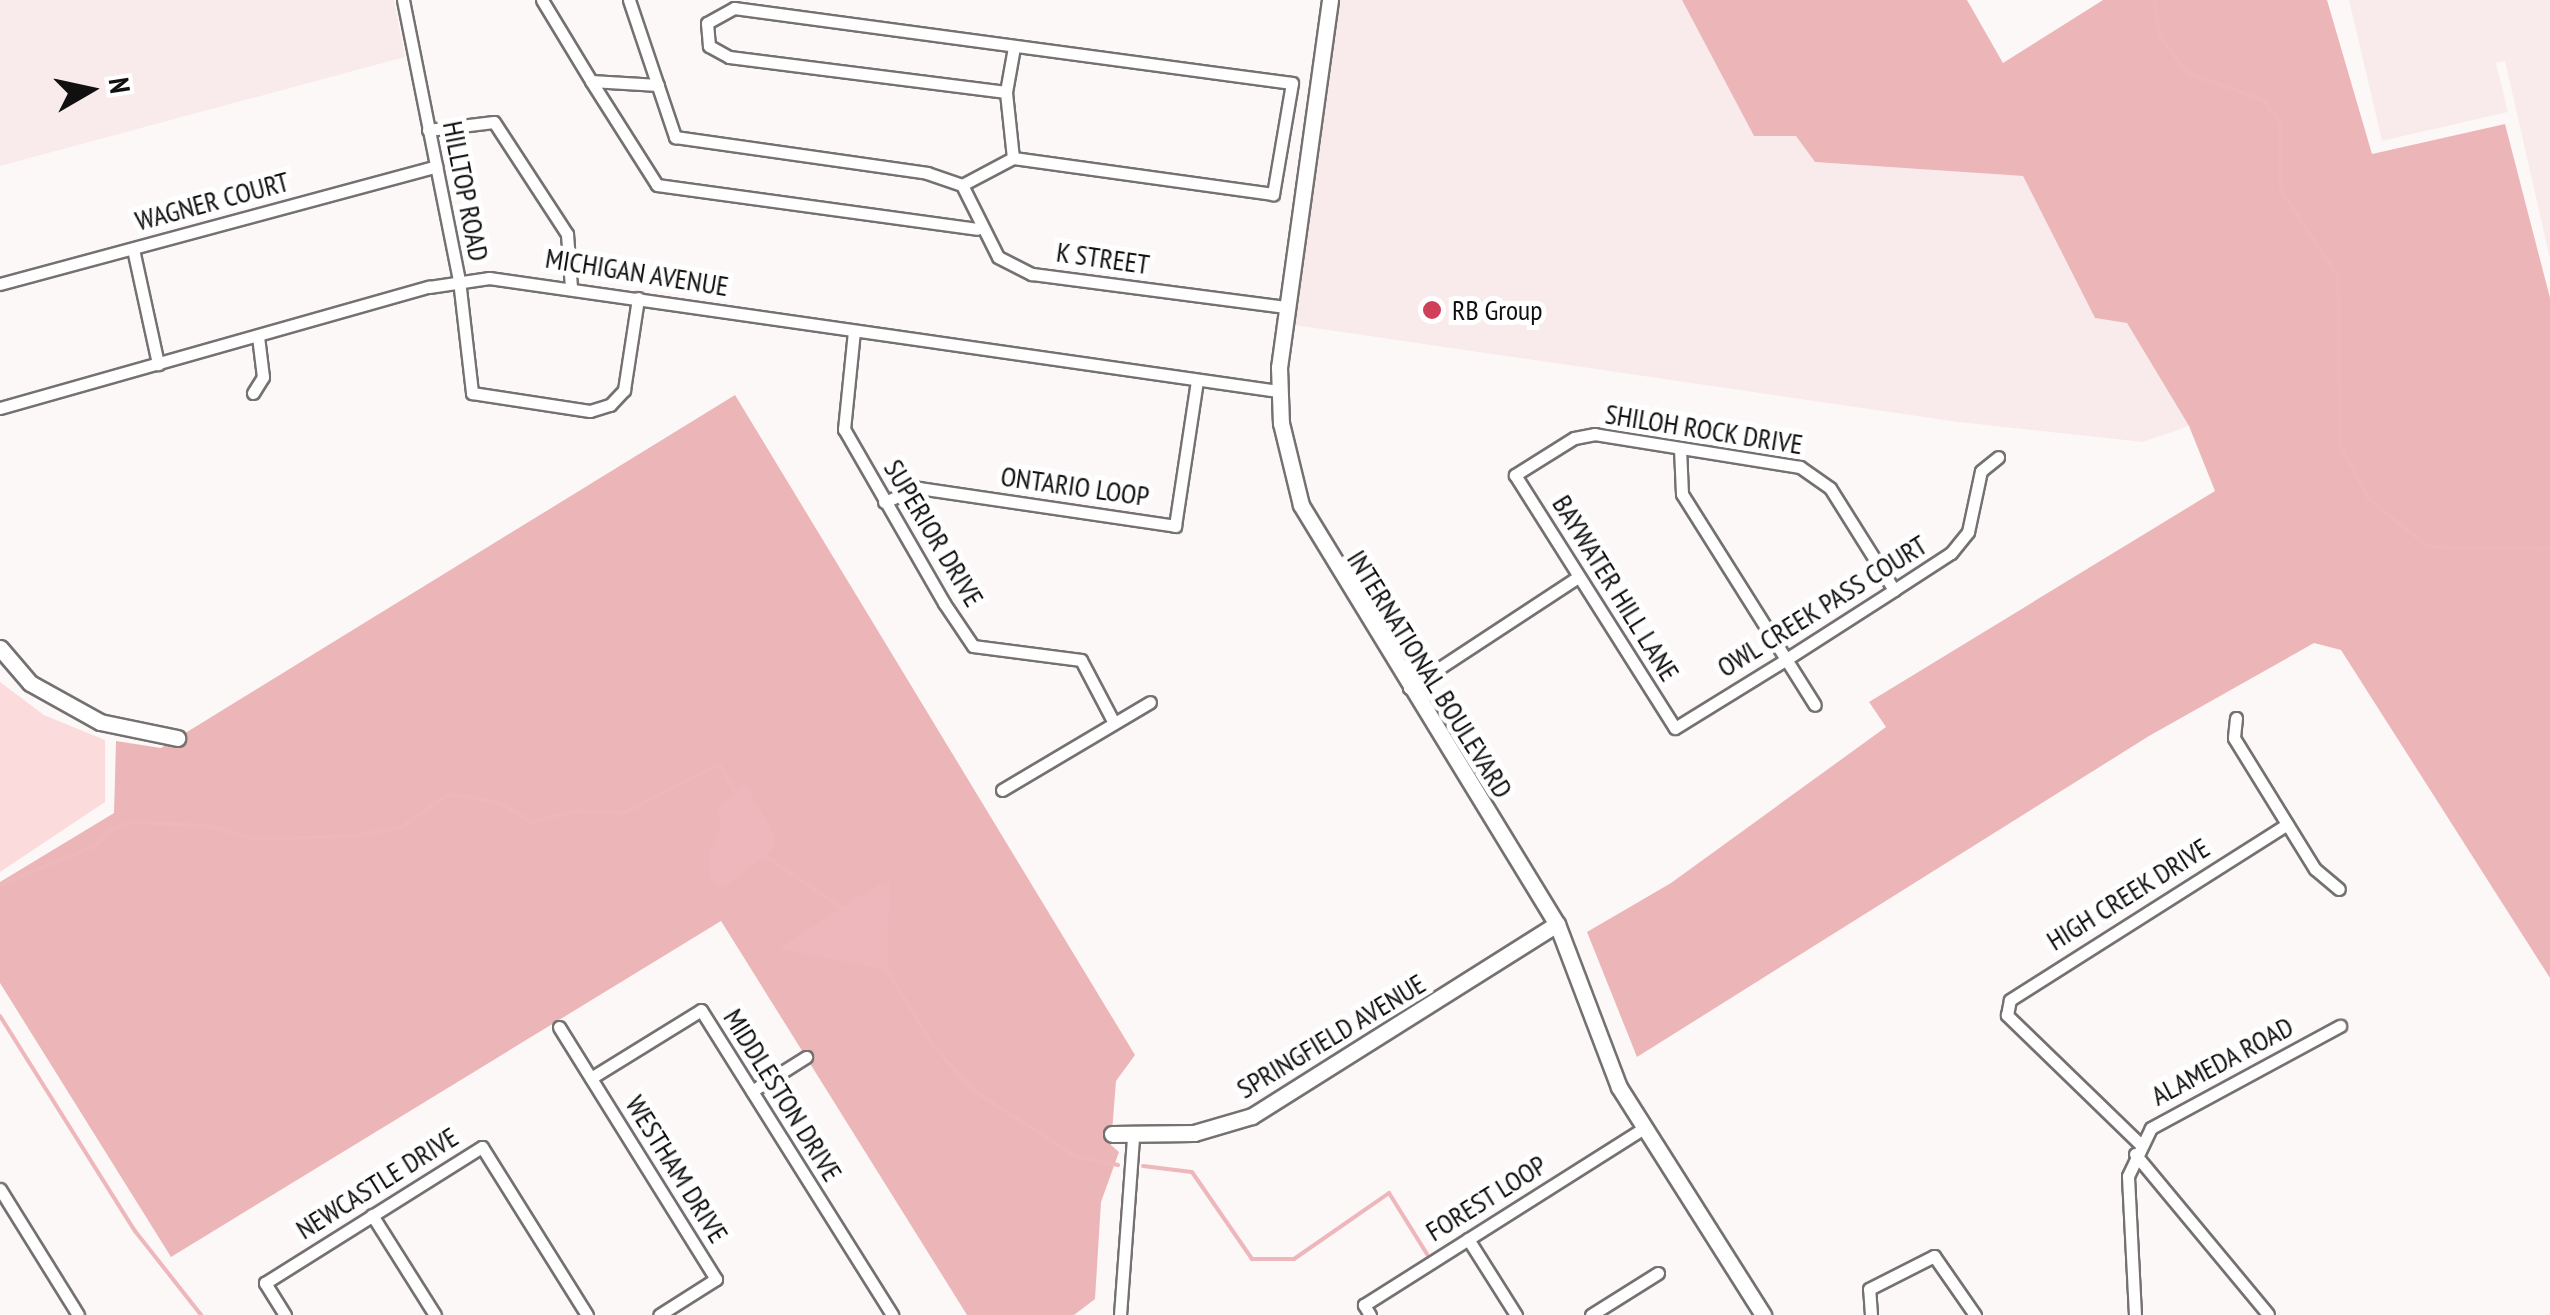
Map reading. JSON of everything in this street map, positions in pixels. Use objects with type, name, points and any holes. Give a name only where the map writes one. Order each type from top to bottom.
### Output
[{"type":"main road","name":"INTERNATIONAL BOULEVARD","points":[[1330,0],[1278,390],[1301,505],[1409,688],[1557,924],[1609,1067],[1762,1315]]},
{"type":"main road","points":[[0,648],[30,683],[86,715],[177,738]]},
{"type":"main road","name":"SPRINGFIELD AVENUE","points":[[1112,1134],[1194,1134],[1252,1116],[1557,924]]},
{"type":"street","name":"HILLTOP ROAD","points":[[403,0],[459,280],[472,393],[590,410],[610,405],[624,390],[638,298]]},
{"type":"street","points":[[542,0],[657,185],[977,229]]},
{"type":"street","points":[[628,0],[675,137],[927,173],[962,185],[1013,158],[1272,194],[1292,83],[734,8],[708,23],[710,46],[729,57],[1006,92]]},
{"type":"street","points":[[1013,158],[1006,92],[1014,47]]},
{"type":"street","points":[[592,81],[658,86]]},
{"type":"street","points":[[428,130],[487,121],[500,128],[567,234],[571,288]]},
{"type":"street","name":"WAGNER COURT","points":[[0,284],[436,166]]},
{"type":"street","name":"K STREET","points":[[962,185],[977,229],[998,257],[1032,274],[1286,308]]},
{"type":"street","points":[[133,249],[158,364]]},
{"type":"street","name":"MICHIGAN AVENUE","points":[[0,408],[459,280],[571,288],[1278,390]]},
{"type":"street","name":"SUPERIOR DRIVE","points":[[854,331],[844,429],[973,646],[1081,660],[1113,720]]},
{"type":"street","points":[[253,393],[262,377],[258,336]]},
{"type":"street","name":"ONTARIO LOOP","points":[[884,502],[918,488],[1175,526],[1197,381]]},
{"type":"street","name":"SHILOH ROCK DRIVE","points":[[1515,475],[1584,435],[1814,472],[1894,590]]},
{"type":"street","points":[[1680,448],[1682,494],[1815,706]]},
{"type":"street","name":"OWL CREEK PASS COURT","points":[[1674,728],[1960,544],[1981,471],[1998,457]]},
{"type":"street","name":"BAYWATER HILL LANE","points":[[1515,475],[1674,728]]},
{"type":"street","points":[[1409,688],[1578,577]]},
{"type":"street","points":[[1002,790],[1113,720],[1150,702]]},
{"type":"street","points":[[2236,718],[2234,738],[2315,869],[2340,889]]},
{"type":"street","name":"HIGH CREEK DRIVE","points":[[2007,1015],[2022,990],[2287,824]]},
{"type":"street","name":"MIDDLESTON DRIVE","points":[[591,1078],[700,1010],[892,1315]]},
{"type":"street","name":"ALAMEDA ROAD","points":[[2007,1015],[2138,1149],[2268,1314]]},
{"type":"street","name":"ALAMEDA ROAD","points":[[2138,1149],[2166,1117],[2340,1026]]},
{"type":"street","name":"WESTHAM DRIVE","points":[[560,1028],[716,1279],[659,1315]]},
{"type":"street","points":[[752,1091],[806,1057]]},
{"type":"street","name":"FOREST LOOP","points":[[1370,1315],[1364,1305],[1644,1128]]},
{"type":"street","points":[[1120,1315],[1133,1137]]},
{"type":"street","name":"NEWCASTLE DRIVE","points":[[285,1315],[265,1283],[482,1147],[587,1315]]},
{"type":"street","points":[[2135,1315],[2128,1176],[2138,1149]]},
{"type":"street","points":[[0,1189],[78,1315]]},
{"type":"street","points":[[372,1215],[435,1315]]},
{"type":"street","points":[[1468,1239],[1516,1315]]},
{"type":"street","points":[[1870,1315],[1869,1290],[1934,1256],[1975,1315]]},
{"type":"street","points":[[1591,1315],[1658,1273]]},
{"type":"shaded area","points":[[0,0],[394,0],[405,57],[0,166]]},
{"type":"shaded area","points":[[1340,0],[1682,0],[1754,136],[1796,136],[1815,162],[2023,176],[2095,318],[2127,323],[2189,426],[2143,442],[1958,422],[1294,325]]},
{"type":"shaded area","points":[[1682,0],[1967,0],[2003,63],[2103,0],[2327,0],[2372,154],[2505,124],[2550,298],[2550,978],[2341,650],[2314,643],[2149,736],[1637,1057],[1587,932],[1671,883],[1886,727],[1869,702],[2215,491],[2189,426],[2127,323],[2095,318],[2023,176],[1815,162],[1796,136],[1754,136]]},
{"type":"shaded area","points":[[2349,0],[2550,0],[2550,259],[2505,61],[2496,63],[2508,112],[2382,141]]},
{"type":"shaded area","points":[[735,395],[1135,1055],[1116,1081],[1111,1145],[1119,1152],[1101,1202],[1095,1299],[1074,1315],[967,1315],[721,921],[171,1257],[0,983],[0,882],[114,813],[116,741],[161,748]]},
{"type":"shaded area","points":[[0,682],[44,715],[105,740],[105,802],[0,872]]},
{"type":"shaded area","points":[[746,785],[774,835],[773,849],[722,889],[710,877],[709,853],[721,825],[717,808]]},
{"type":"shaded area","points":[[890,882],[887,970],[779,948],[881,883]]},
{"type":"waterway","points":[[2154,0],[2159,35],[2187,73],[2263,100],[2281,124],[2281,190],[2338,276],[2340,445],[2369,499],[2428,547],[2550,549]]},
{"type":"waterway","points":[[0,885],[97,845],[109,830],[131,822],[209,826],[254,839],[354,836],[401,827],[449,794],[500,803],[532,822],[574,811],[624,813],[719,764],[735,792]]},
{"type":"waterway","points":[[762,854],[845,910]]},
{"type":"waterway","points":[[885,967],[934,1047],[973,1090],[1075,1156],[1118,1165]]},
{"type":"waterway","points":[[0,1016],[135,1231],[201,1315]]},
{"type":"waterway","points":[[1143,1166],[1192,1172],[1252,1259],[1294,1259],[1389,1193],[1427,1254]]},
{"type":"place","name":"RB Group","points":[[1432,310]]}]
